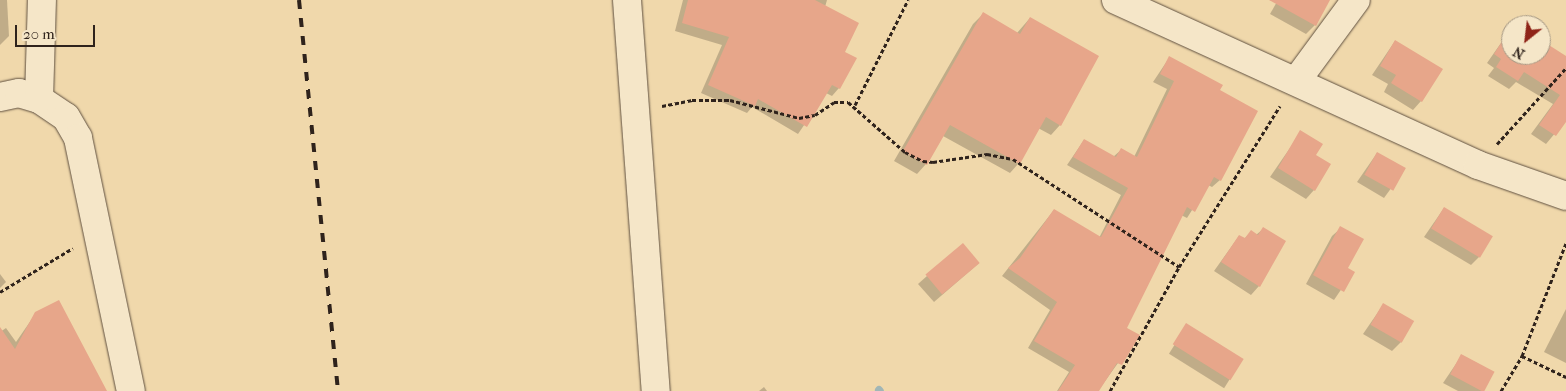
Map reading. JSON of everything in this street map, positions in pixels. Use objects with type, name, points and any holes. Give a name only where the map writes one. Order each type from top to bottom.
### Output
[{"type":"street","points":[[39,99],[42,0]]},
{"type":"street","points":[[627,0],[633,114],[656,391]]},
{"type":"street","points":[[1116,0],[1297,80],[1478,165],[1566,196]]},
{"type":"street","points":[[1297,80],[1356,0]]},
{"type":"street","points":[[0,97],[19,93],[39,99],[66,117],[78,138],[131,391]]},
{"type":"path","points":[[855,105],[908,0]]},
{"type":"path","points":[[1478,165],[1566,68]]},
{"type":"path","points":[[1110,391],[1179,266],[1297,80]]},
{"type":"path","points":[[633,114],[692,100],[735,100],[799,118],[815,115],[840,100],[855,105],[905,152],[923,160],[933,162],[987,154],[1013,158],[1179,266]]},
{"type":"path","points":[[0,292],[97,233]]},
{"type":"path","points":[[1501,391],[1522,356],[1566,243]]},
{"type":"path","points":[[1522,356],[1566,377]]},
{"type":"building","points":[[688,0],[815,0],[859,23],[845,52],[857,58],[840,89],[832,85],[807,127],[758,99],[755,106],[708,85],[729,37],[682,23]]},
{"type":"building","points":[[1269,0],[1330,0],[1316,26]]},
{"type":"building","points":[[983,12],[1020,34],[1030,17],[1099,56],[1061,126],[1046,117],[1020,164],[950,125],[927,165],[903,151]]},
{"type":"building","points":[[1395,40],[1443,69],[1422,102],[1391,83],[1396,75],[1380,66]]},
{"type":"building","points":[[1501,43],[1501,59],[1494,54]]},
{"type":"building","points":[[1551,46],[1566,56],[1566,122],[1556,136],[1539,125],[1560,95],[1524,72],[1518,81],[1496,67],[1501,59],[1501,65],[1551,65]]},
{"type":"building","points":[[1169,56],[1223,85],[1220,90],[1258,111],[1221,181],[1214,177],[1195,212],[1187,207],[1127,328],[1140,335],[1122,365],[1117,363],[1099,391],[1058,391],[1075,365],[1034,341],[1057,302],[1008,268],[1020,258],[1054,209],[1101,237],[1128,188],[1073,157],[1084,139],[1116,157],[1121,148],[1137,157],[1174,81],[1160,74]]},
{"type":"building","points":[[1300,130],[1323,144],[1316,155],[1331,164],[1315,191],[1278,168]]},
{"type":"building","points":[[1377,152],[1406,168],[1393,191],[1364,175]]},
{"type":"building","points":[[1444,207],[1493,236],[1480,258],[1431,228]]},
{"type":"building","points":[[1340,226],[1364,239],[1348,268],[1355,272],[1344,292],[1313,275]]},
{"type":"building","points":[[1263,227],[1286,241],[1260,287],[1221,262],[1239,235],[1245,238],[1251,230],[1258,235]]},
{"type":"building","points":[[963,243],[980,263],[942,294],[925,274]]},
{"type":"building","points":[[59,300],[107,391],[0,391],[0,327],[15,349],[35,312]]},
{"type":"building","points":[[1383,303],[1414,321],[1402,343],[1370,325]]},
{"type":"building","points":[[1186,323],[1244,359],[1230,380],[1173,344]]},
{"type":"building","points":[[1461,354],[1495,372],[1484,391],[1450,374]]},
{"type":"railway","points":[[299,0],[338,391]]}]
